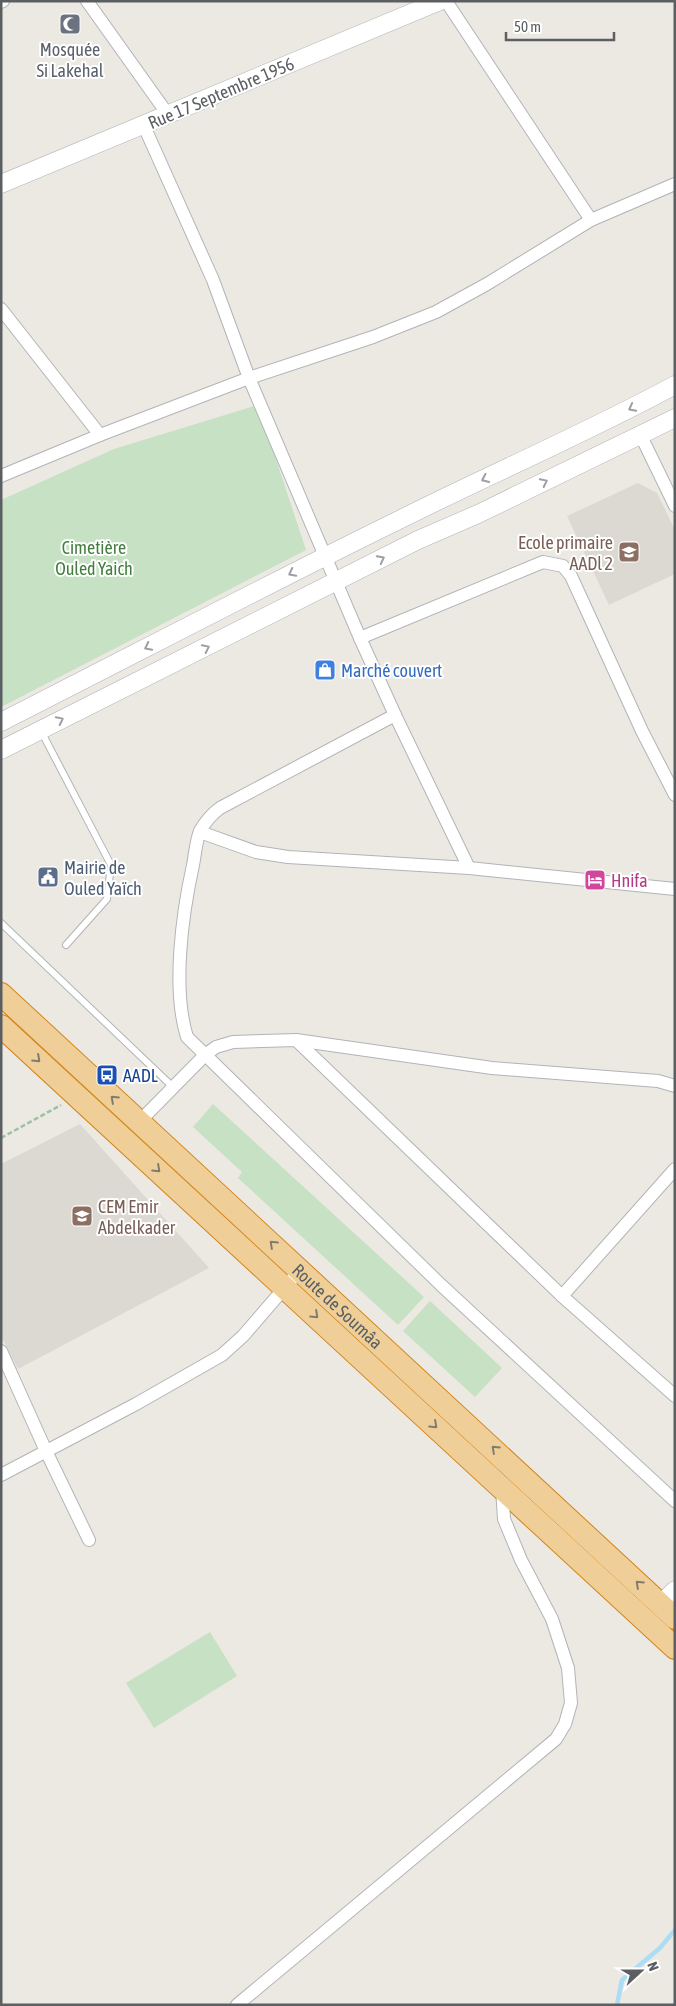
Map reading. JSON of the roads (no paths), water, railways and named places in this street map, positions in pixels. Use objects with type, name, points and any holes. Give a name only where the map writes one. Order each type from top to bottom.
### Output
[{"type":"highway","name":"Route de Soumâa","points":[[1,994],[514,1467],[670,1604]]},
{"type":"highway","name":"Route de Soumâa","points":[[1,1026],[675,1648]]},
{"type":"street","points":[[87,1],[168,116]]},
{"type":"street","name":"Rue 17 Septembre 1956","points":[[1,184],[440,1]]},
{"type":"street","points":[[446,1],[591,220]]},
{"type":"street","points":[[144,126],[212,280],[249,378],[338,582],[360,638],[469,868]]},
{"type":"street","points":[[1,476],[100,435],[249,378],[373,337],[436,312],[487,284],[591,220],[675,184]]},
{"type":"street","points":[[1,309],[100,435]]},
{"type":"street","points":[[1,722],[426,506],[552,448],[675,385]]},
{"type":"street","points":[[1,750],[338,582],[418,540],[478,514],[675,418]]},
{"type":"street","points":[[641,436],[675,506]]},
{"type":"street","points":[[360,638],[543,562],[562,566],[571,576],[642,731],[675,794]]},
{"type":"street","points":[[395,715],[220,808],[212,814],[200,832],[185,900],[179,989],[183,1025],[187,1037],[441,1285],[675,1501]]},
{"type":"street","points":[[200,832],[256,852],[288,857],[469,868],[675,889]]},
{"type":"street","points":[[139,1122],[205,1055],[216,1047],[233,1042],[274,1039],[296,1040],[492,1068],[658,1082],[675,1086]]},
{"type":"street","points":[[296,1040],[562,1296],[675,1396]]},
{"type":"street","points":[[562,1296],[675,1169]]},
{"type":"street","points":[[1,1475],[136,1404],[222,1355],[243,1336],[300,1270]]},
{"type":"street","points":[[1,1351],[89,1540]]},
{"type":"street","points":[[238,2005],[556,1739],[565,1724],[571,1703],[568,1668],[552,1619],[521,1560],[504,1519],[502,1488],[514,1467]]},
{"type":"lane","points":[[41,730],[112,865],[107,899],[66,945]]},
{"type":"lane","points":[[1,923],[174,1087]]},
{"type":"waterway","points":[[617,2005],[622,1980],[660,1948],[675,1930]]},
{"type":"place","name":"Mosquée Si Lakehal","points":[[70,24]]},
{"type":"place","name":"Ecole primaire AADl 2","points":[[629,552]]},
{"type":"place","name":"Marché couvert","points":[[325,670]]},
{"type":"place","name":"Mairie de Ouled Yaïch","points":[[48,877]]},
{"type":"place","name":"Hnifa","points":[[595,880]]},
{"type":"place","name":"AADL","points":[[107,1075]]},
{"type":"place","name":"CEM Emir Abdelkader","points":[[82,1216]]},
{"type":"park label","name":"Cimetière Ouled Yaich","points":[[94,557]]}]
